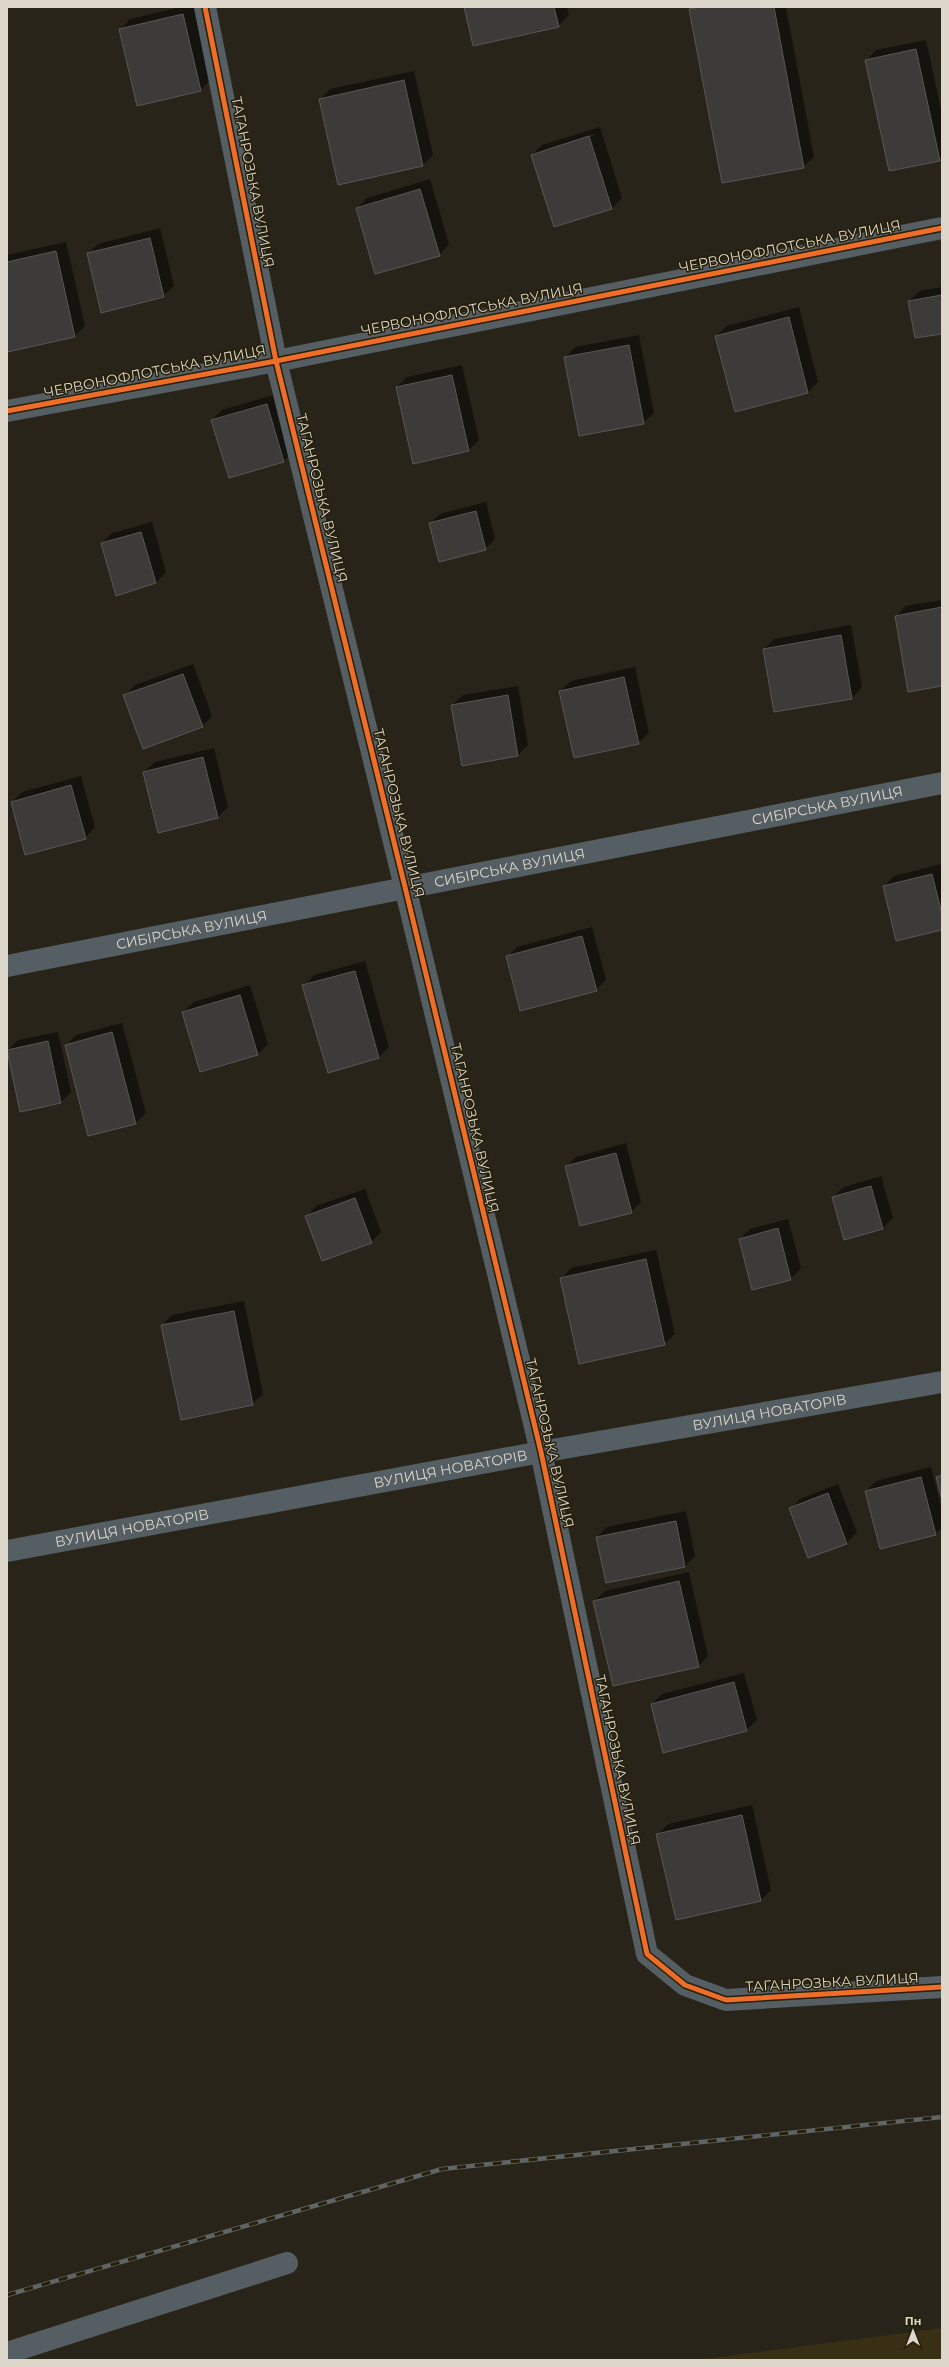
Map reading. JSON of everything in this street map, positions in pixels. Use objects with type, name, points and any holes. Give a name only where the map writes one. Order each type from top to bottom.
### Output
[{"type":"street","name":"ТАГАНРОЗЬКА ВУЛИЦЯ","points":[[205,7],[276,360],[406,887],[541,1452],[646,1954],[685,1985],[726,2000],[942,1987]]},
{"type":"street","name":"ЧЕРВОНОФЛОТСЬКА ВУЛИЦЯ","points":[[7,411],[276,360],[942,228]]},
{"type":"street","name":"СИБІРСЬКА ВУЛИЦЯ","points":[[7,966],[942,783]]},
{"type":"street","name":"ВУЛИЦЯ НОВАТОРІВ","points":[[7,1551],[541,1452],[942,1382]]},
{"type":"street","points":[[7,2353],[287,2263]]},
{"type":"shaded area","points":[[942,2328],[942,2360],[696,2360]]},
{"type":"building","points":[[464,7],[554,7],[559,27],[473,46]]},
{"type":"building","points":[[700,7],[774,7],[804,168],[722,183],[689,9]]},
{"type":"building","points":[[183,14],[201,91],[137,106],[119,29]]},
{"type":"building","points":[[916,49],[940,161],[889,171],[865,60]]},
{"type":"building","points":[[404,80],[423,166],[338,185],[319,99]]},
{"type":"building","points":[[589,136],[612,209],[554,227],[531,155]]},
{"type":"building","points":[[420,189],[440,256],[375,274],[356,208]]},
{"type":"building","points":[[150,238],[164,297],[101,313],[87,253]]},
{"type":"building","points":[[56,251],[75,337],[7,352],[7,262]]},
{"type":"building","points":[[942,295],[942,334],[915,338],[908,301]]},
{"type":"building","points":[[789,317],[808,393],[735,412],[715,336]]},
{"type":"building","points":[[629,345],[644,424],[579,436],[564,357]]},
{"type":"building","points":[[452,375],[469,451],[413,464],[396,387]]},
{"type":"building","points":[[267,404],[284,462],[229,478],[211,420]]},
{"type":"building","points":[[476,511],[486,550],[439,562],[429,523]]},
{"type":"building","points":[[141,532],[156,583],[116,596],[101,543]]},
{"type":"building","points":[[942,607],[942,686],[908,692],[895,616]]},
{"type":"building","points":[[841,635],[852,699],[774,712],[763,649]]},
{"type":"building","points":[[183,674],[203,727],[143,749],[123,695]]},
{"type":"building","points":[[624,677],[639,744],[574,758],[559,691]]},
{"type":"building","points":[[508,695],[518,756],[462,766],[451,705]]},
{"type":"building","points":[[203,757],[218,818],[158,833],[143,772]]},
{"type":"building","points":[[71,785],[86,839],[25,855],[11,802]]},
{"type":"building","points":[[932,874],[942,914],[942,930],[896,941],[883,886]]},
{"type":"building","points":[[582,936],[597,991],[520,1011],[506,956]]},
{"type":"building","points":[[355,971],[379,1058],[328,1073],[302,985]]},
{"type":"building","points":[[240,995],[258,1055],[200,1072],[182,1012]]},
{"type":"building","points":[[112,1032],[136,1124],[88,1136],[65,1045]]},
{"type":"building","points":[[48,1041],[61,1103],[20,1112],[7,1050]]},
{"type":"building","points":[[616,1153],[632,1213],[580,1226],[565,1166]]},
{"type":"building","points":[[871,1186],[883,1229],[844,1240],[832,1197]]},
{"type":"building","points":[[355,1198],[372,1243],[322,1261],[305,1216]]},
{"type":"building","points":[[778,1228],[791,1280],[752,1290],[739,1239]]},
{"type":"building","points":[[646,1259],[665,1345],[579,1364],[560,1278]]},
{"type":"building","points":[[234,1311],[253,1405],[181,1420],[161,1325]]},
{"type":"building","points":[[942,1475],[942,1500],[936,1477]]},
{"type":"building","points":[[921,1477],[936,1535],[880,1549],[865,1491]]},
{"type":"building","points":[[828,1493],[847,1544],[808,1558],[789,1508]]},
{"type":"building","points":[[676,1521],[685,1567],[606,1583],[596,1537]]},
{"type":"building","points":[[679,1581],[699,1667],[613,1686],[593,1601]]},
{"type":"building","points":[[734,1682],[747,1731],[663,1753],[651,1704]]},
{"type":"building","points":[[742,1815],[761,1901],[676,1920],[656,1834]]},
{"type":"railway","points":[[7,2295],[442,2169],[942,2117]]},
{"type":"cycle path","points":[[205,7],[276,361],[405,887],[541,1452],[647,1954],[685,1985],[726,2000],[942,1987]]},
{"type":"cycle path","points":[[7,411],[276,361],[942,228]]}]
